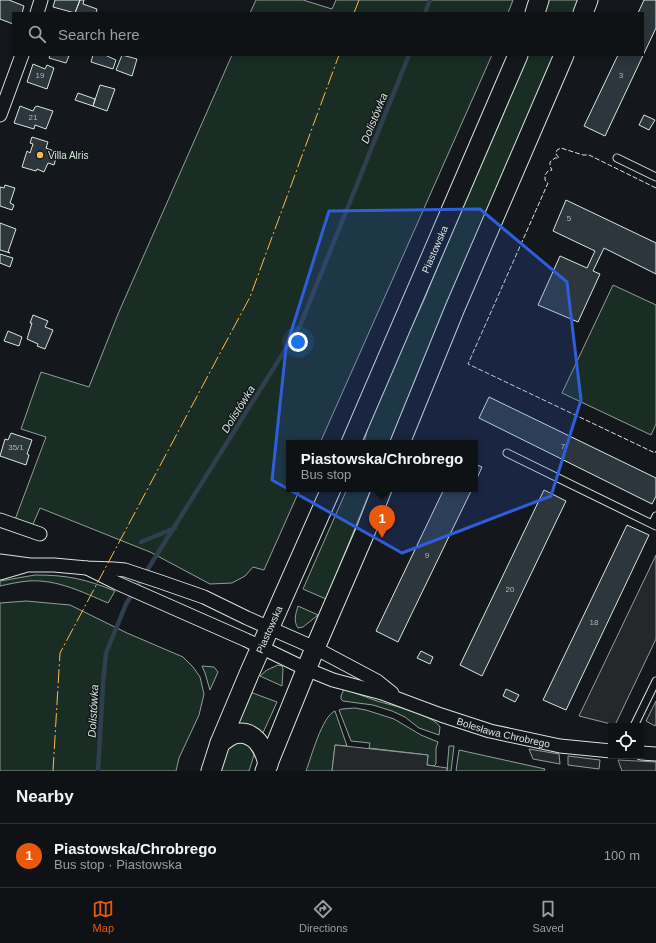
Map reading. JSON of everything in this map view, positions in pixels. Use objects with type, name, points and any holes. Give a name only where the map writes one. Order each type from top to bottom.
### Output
[{"type":"main road","points":[[535,12],[539,0]]},
{"type":"main road","points":[[583,12],[588,0]]},
{"type":"main road","name":"Piastowska","points":[[352,440],[518,56]]},
{"type":"main road","points":[[401,440],[455,308],[564,56]]},
{"type":"main road","name":"Piastowska","points":[[211,771],[220,743],[249,674],[330,492]]},
{"type":"main road","points":[[267,768],[306,669],[381,492]]},
{"type":"main road","points":[[220,743],[233,734],[243,733],[254,737],[260,743],[266,754],[267,768]]},
{"type":"street","points":[[37,12],[41,0]]},
{"type":"street","points":[[0,115],[22,56]]},
{"type":"street","points":[[0,520],[40,534]]},
{"type":"street","points":[[0,561],[30,565]]},
{"type":"street","points":[[0,573],[30,565]]},
{"type":"street","name":"Bolesława Chrobrego","points":[[30,565],[54,565],[125,570],[204,597],[315,648],[377,682],[400,700]]},
{"type":"street","name":"Bolesława Chrobrego","points":[[87,568],[117,583],[333,680],[400,700],[490,731],[560,746],[608,751]]},
{"type":"street","points":[[644,753],[656,754]]},
{"type":"lane","points":[[617,158],[656,177]]},
{"type":"lane","points":[[507,453],[654,525],[656,516]]},
{"type":"lane","points":[[635,723],[656,681]]},
{"type":"highlighted area","points":[[480,209],[567,282],[581,400],[551,496],[402,553],[272,480],[286,348],[329,211]]},
{"type":"green space","points":[[256,0],[303,0],[332,9],[336,0],[513,0],[508,12],[250,12]]},
{"type":"green space","points":[[546,0],[579,0],[573,12],[541,12]]},
{"type":"green space","points":[[232,56],[492,56],[321,440],[286,440],[286,492],[299,492],[264,570],[253,567],[245,576],[232,583],[210,584],[150,552],[40,508],[30,531],[13,525],[46,437],[21,429],[41,372],[89,387],[118,314]]},
{"type":"green space","points":[[526,56],[555,56],[437,327],[391,440],[365,440],[371,415],[424,300]]},
{"type":"green space","points":[[613,285],[656,305],[656,424],[651,435],[562,393]]},
{"type":"green space","points":[[346,492],[370,492],[326,599],[303,589]]},
{"type":"green space","points":[[35,575],[76,578],[115,591],[108,603],[69,587],[49,582],[28,581],[0,586],[0,581]]},
{"type":"green space","points":[[26,601],[70,605],[127,633],[183,657],[193,667],[200,677],[204,694],[199,715],[179,758],[176,771],[0,771],[0,603]]},
{"type":"green space","points":[[298,606],[318,615],[303,627],[298,628],[295,620]]},
{"type":"green space","points":[[278,665],[282,666],[283,669],[282,686],[260,676],[267,670]]},
{"type":"green space","points":[[202,666],[214,667],[218,672],[210,690],[205,673]]},
{"type":"green space","points":[[344,689],[429,718],[440,727],[439,735],[419,728],[405,717],[392,711],[373,705],[343,701],[341,696]]},
{"type":"green space","points":[[250,692],[277,702],[262,735],[235,726]]},
{"type":"green space","points":[[355,708],[394,719],[421,735],[438,742],[436,748],[436,764],[434,766],[427,765],[428,755],[369,748],[370,743],[351,741],[339,710]]},
{"type":"green space","points":[[335,711],[347,746],[335,745],[332,771],[306,771],[321,729],[330,714]]},
{"type":"green space","points":[[236,742],[247,745],[254,755],[249,771],[220,771],[229,746]]},
{"type":"green space","points":[[449,746],[454,746],[451,771],[447,771]]},
{"type":"green space","points":[[459,750],[545,769],[544,771],[456,771]]},
{"type":"shaded area","points":[[656,555],[656,639],[616,723],[608,723],[579,716]]},
{"type":"shaded area","points":[[656,701],[656,724],[655,726],[646,721]]},
{"type":"shaded area","points":[[335,745],[428,755],[427,765],[447,768],[447,771],[332,771]]},
{"type":"shaded area","points":[[529,749],[559,754],[560,764],[533,759]]},
{"type":"shaded area","points":[[568,756],[600,760],[599,769],[568,765]]},
{"type":"shaded area","points":[[618,760],[656,762],[656,771],[622,771]]},
{"type":"building","points":[[0,0],[9,0],[24,6],[22,12],[12,12],[12,24],[0,19]]},
{"type":"building","points":[[55,0],[80,0],[75,12],[53,7]]},
{"type":"building","points":[[80,0],[84,0],[83,4],[97,9],[96,12],[75,12]]},
{"type":"building","points":[[644,0],[656,0],[656,28],[644,53],[644,12],[638,12]]},
{"type":"building","points":[[50,56],[69,56],[66,63],[49,58]]},
{"type":"building","points":[[93,56],[107,56],[116,60],[113,69],[91,62]]},
{"type":"building","points":[[122,56],[137,59],[132,76],[116,70]]},
{"type":"building","points":[[618,56],[643,56],[605,136],[584,126]]},
{"type":"building","points":[[33,64],[45,69],[47,65],[54,68],[47,89],[27,82]]},
{"type":"building","points":[[100,85],[115,89],[107,111],[93,106]]},
{"type":"building","points":[[78,93],[95,99],[93,106],[75,100]]},
{"type":"building","points":[[20,106],[33,111],[37,106],[53,111],[46,129],[35,125],[34,129],[14,123]]},
{"type":"building","points":[[644,115],[655,120],[649,130],[639,125]]},
{"type":"building","name":"Villa Alris","points":[[32,137],[48,142],[46,148],[54,151],[53,154],[57,155],[54,165],[48,163],[44,172],[37,169],[36,171],[22,167],[27,151],[30,153],[33,144],[30,143]]},
{"type":"building","points":[[5,185],[15,188],[10,203],[14,205],[12,210],[0,206],[0,187],[4,188]]},
{"type":"building","points":[[566,200],[656,243],[656,274],[604,248],[593,271],[600,274],[578,322],[538,305],[560,256],[587,268],[595,251],[553,231]]},
{"type":"building","points":[[0,223],[16,229],[8,252],[10,253],[0,250]]},
{"type":"building","points":[[0,254],[13,258],[10,267],[0,263]]},
{"type":"building","points":[[33,315],[48,321],[45,327],[53,330],[45,349],[37,346],[38,344],[27,339]]},
{"type":"building","points":[[8,331],[22,337],[19,346],[4,341]]},
{"type":"building","points":[[489,397],[656,478],[656,496],[652,504],[479,418]]},
{"type":"building","points":[[11,433],[32,440],[27,454],[29,455],[26,465],[0,456],[5,439],[8,440]]},
{"type":"building","points":[[478,465],[482,467],[478,476]]},
{"type":"building","points":[[544,490],[566,501],[482,676],[460,665]]},
{"type":"building","points":[[443,492],[471,492],[398,642],[376,631]]},
{"type":"building","points":[[627,525],[649,535],[566,710],[543,700]]},
{"type":"building","points":[[421,651],[433,657],[430,664],[417,658]]},
{"type":"building","points":[[506,689],[519,695],[515,702],[503,696]]},
{"type":"waterway","name":"Dolistówka","points":[[425,12],[430,0]]},
{"type":"waterway","name":"Dolistówka","points":[[98,771],[106,653],[126,604],[300,326],[409,56]]},
{"type":"waterway","points":[[141,542],[175,528]]},
{"type":"fence","points":[[656,188],[589,155],[583,155],[561,148],[557,150],[556,154],[559,158],[555,158],[550,162],[552,170],[548,171],[545,175],[545,180],[548,183],[468,364],[655,453],[656,451]]},
{"type":"power","points":[[354,12],[359,0]]},
{"type":"power","points":[[53,771],[60,653],[250,297],[339,56]]},
{"type":"place","name":"Villa Alris","points":[[40,155]]},
{"type":"place","name":"Piastowska/Chrobrego","points":[[382,538]]}]
